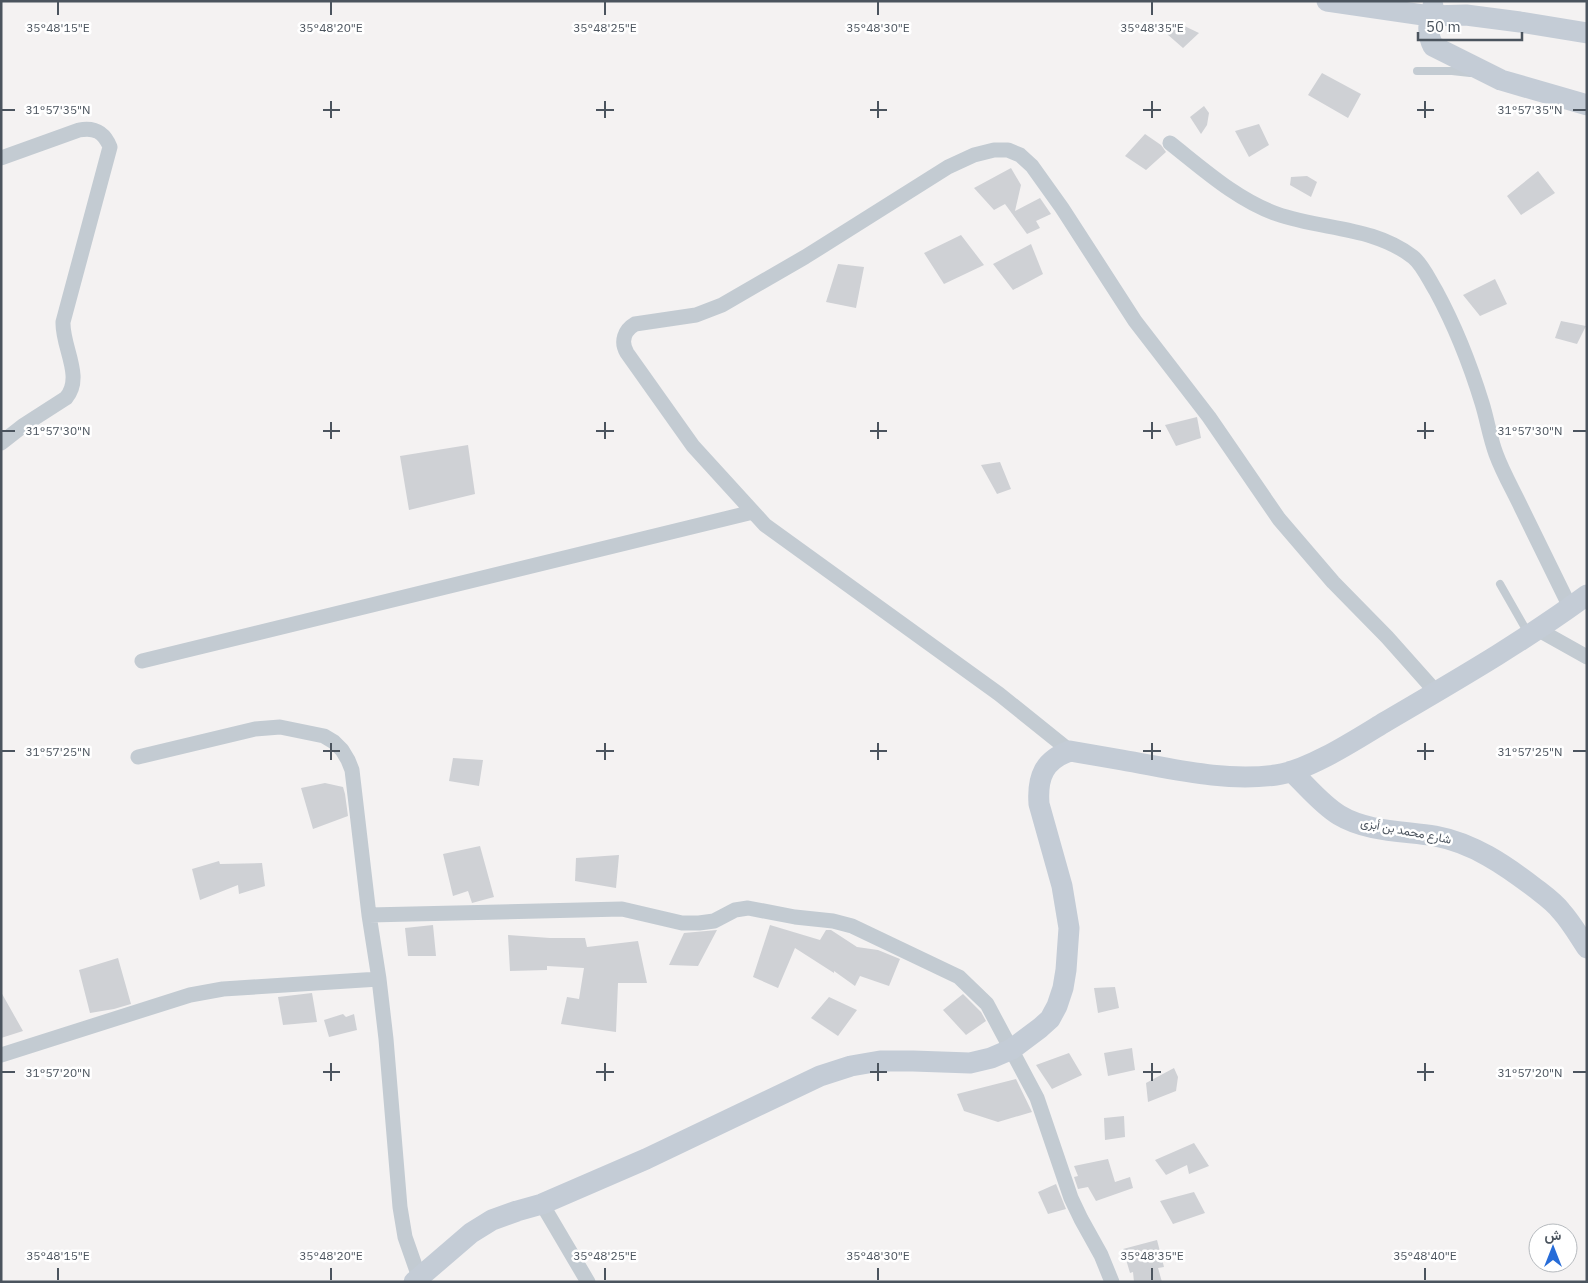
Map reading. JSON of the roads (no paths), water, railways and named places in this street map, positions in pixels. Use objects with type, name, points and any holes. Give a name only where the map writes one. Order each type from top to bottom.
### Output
[{"type":"street","points":[[1327,1],[1395,4],[1431,11],[1587,33]]},
{"type":"street","points":[[1431,11],[1428,33],[1433,46],[1501,80],[1587,105]]},
{"type":"street","points":[[1,158],[89,128],[99,130],[106,138],[110,147],[63,322],[64,336],[74,379],[71,392],[66,398],[24,425],[1,443]]},
{"type":"street","points":[[1170,143],[1244,198],[1275,213],[1316,225],[1353,230],[1376,237],[1395,245],[1414,258],[1423,269],[1438,296],[1460,342],[1482,403],[1495,453],[1570,607]]},
{"type":"street","points":[[1436,692],[1333,582],[1279,519],[1209,416],[1135,321],[1062,208],[1032,166],[1020,155],[1008,150],[994,150],[974,155],[948,167],[805,257],[722,305],[696,315],[635,324],[624,335],[627,353],[693,446],[765,525],[999,694],[1070,752],[1205,775],[1239,777],[1278,775],[1313,762],[1436,692],[1533,632],[1587,594]]},
{"type":"street","points":[[142,661],[753,512]]},
{"type":"street","points":[[1533,632],[1587,657]]},
{"type":"street","points":[[138,757],[268,727],[293,729],[324,736],[342,750],[348,760],[352,770],[386,1039],[400,1207],[416,1280],[471,1233],[492,1220],[542,1204],[646,1159],[820,1076],[851,1066],[880,1061],[913,1060],[970,1063],[1012,1050],[1050,1019],[1063,988],[1069,928],[1062,886],[1039,804],[1038,792],[1040,778],[1046,768],[1053,760],[1070,752]]},
{"type":"street","name":"شارع محمد بن أبزى","points":[[1291,771],[1326,805],[1352,821],[1399,832],[1451,840],[1465,844],[1494,859],[1532,886],[1560,910],[1587,948]]},
{"type":"street","points":[[369,915],[622,910],[682,923],[699,923],[714,921],[735,910],[748,908],[795,917],[833,921],[852,926],[959,977],[987,1004],[1037,1098],[1071,1198],[1101,1255],[1112,1282]]},
{"type":"street","points":[[1,1055],[190,995],[223,989],[379,979]]},
{"type":"street","points":[[542,1204],[588,1282]]},
{"type":"lane","points":[[1417,71],[1452,71],[1480,74],[1501,80]]},
{"type":"lane","points":[[1500,584],[1533,632]]}]
